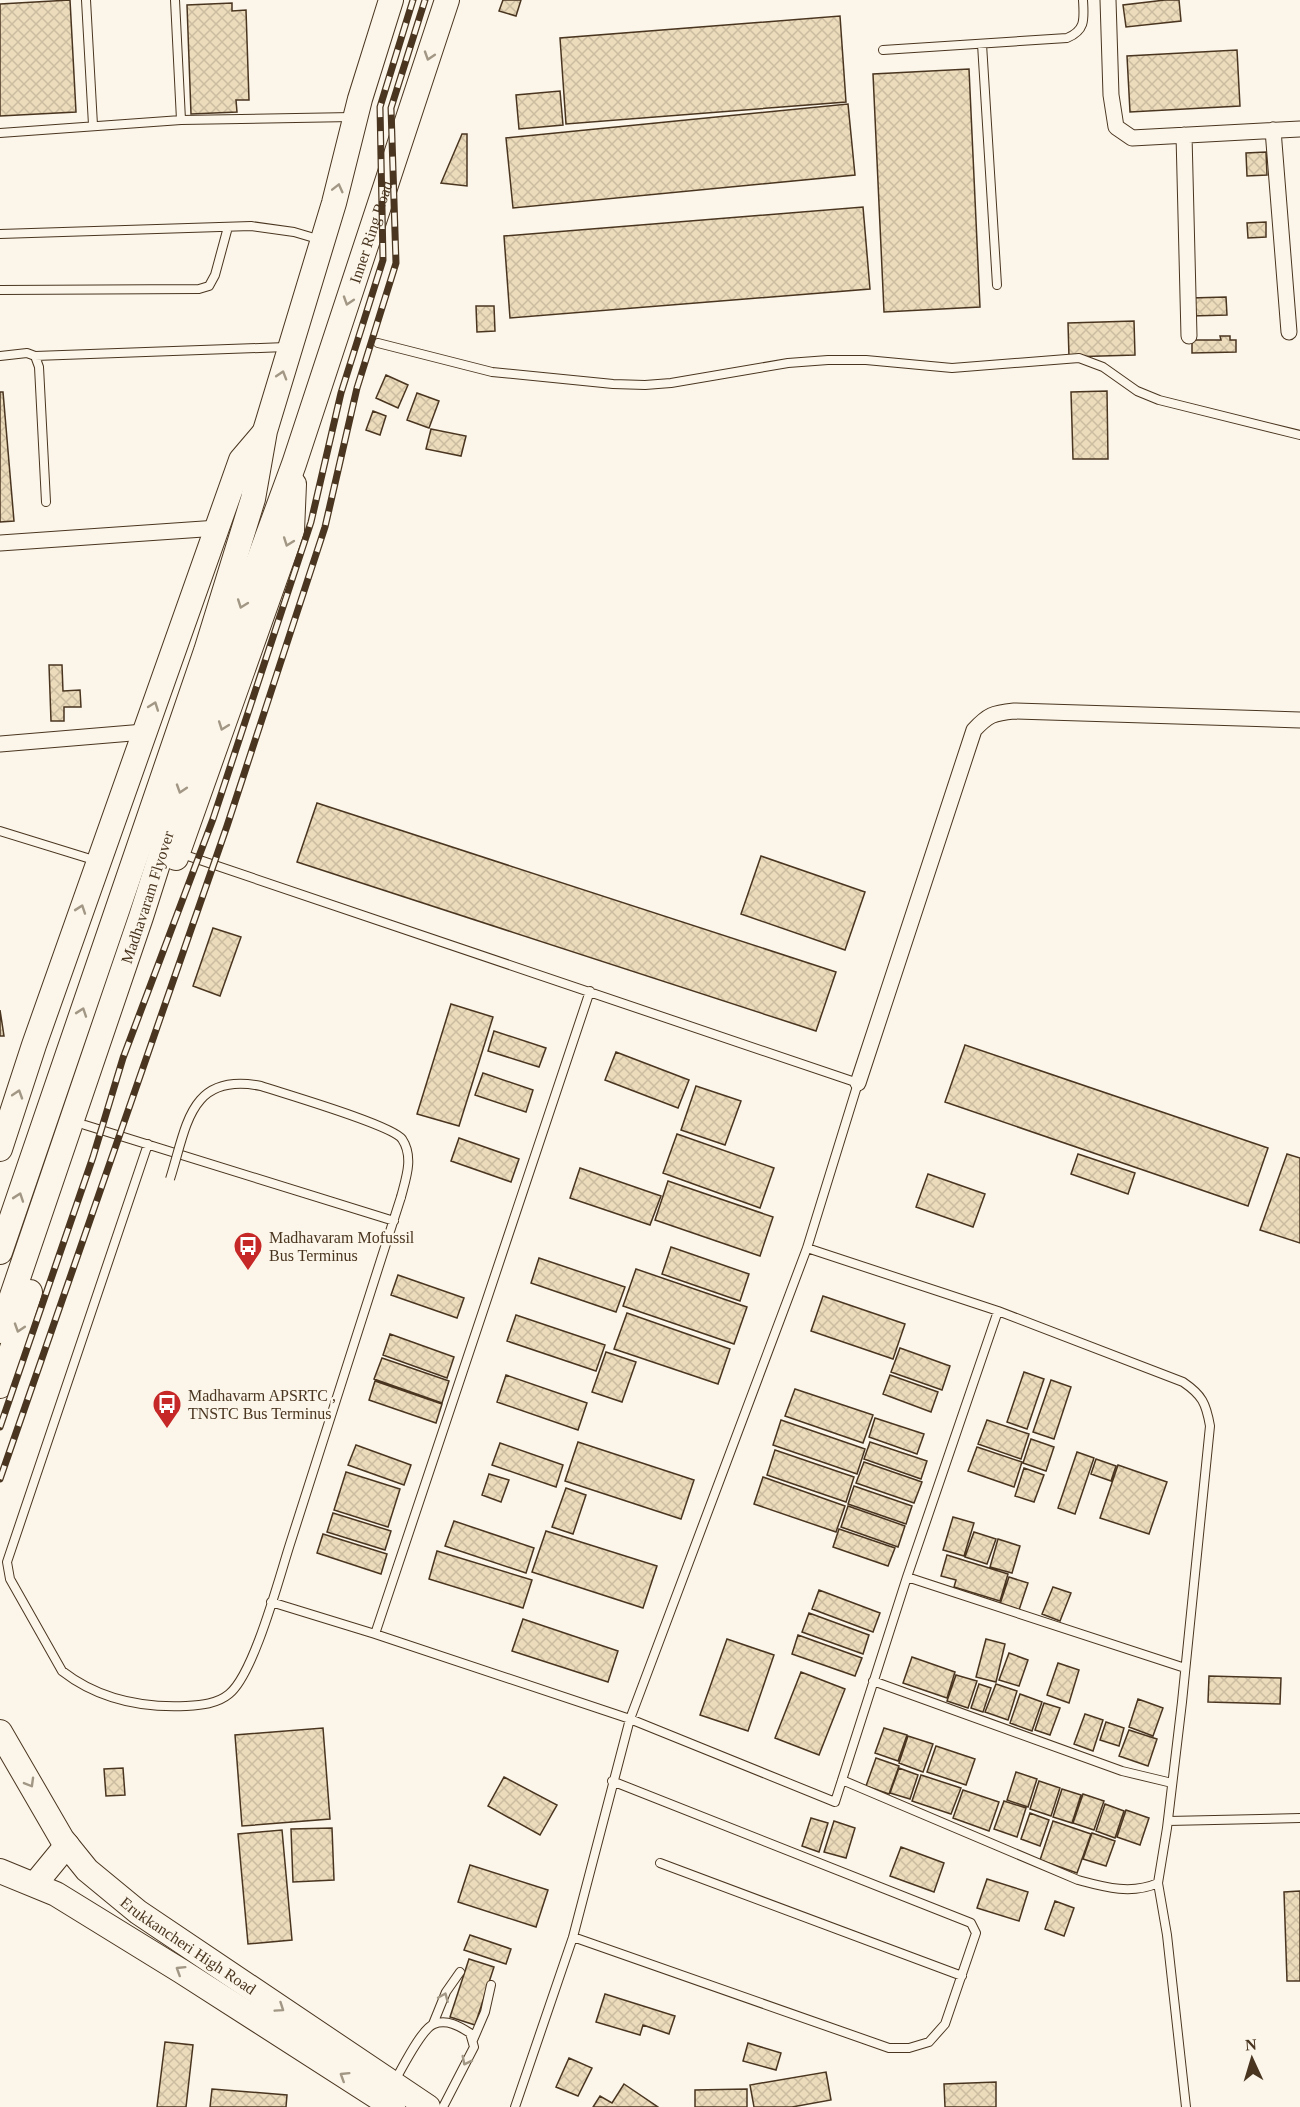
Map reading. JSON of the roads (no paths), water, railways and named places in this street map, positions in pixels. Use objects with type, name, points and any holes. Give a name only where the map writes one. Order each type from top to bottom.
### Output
[{"type":"main road","points":[[0,1149],[98,861],[241,460],[266,431],[323,241],[356,116],[391,0]]},
{"type":"main road","name":"Inner Ring Road","points":[[294,464],[447,0]]},
{"type":"main road","name":"Madhavaram Flyover","points":[[0,1252],[206,651],[253,499],[266,431]]},
{"type":"main road","points":[[0,1386],[85,1125],[292,531],[294,464]]},
{"type":"main road","name":"Madhavaram Flyover","points":[[0,1331],[141,917],[229,641],[294,464]]},
{"type":"main road","name":"Erukkancheri High Road","points":[[0,1732],[67,1845],[87,1870],[138,1912],[385,2099],[428,2107]]},
{"type":"main road","points":[[35,1884],[67,1845]]},
{"type":"main road","points":[[0,1871],[56,1894],[385,2099]]},
{"type":"street","points":[[1108,0],[1111,95],[1116,127],[1132,138],[1300,129]]},
{"type":"street","points":[[1273,130],[1289,332]]},
{"type":"street","points":[[1184,135],[1189,336]]},
{"type":"street","points":[[0,543],[218,528]]},
{"type":"street","points":[[858,1083],[974,730],[985,718],[997,713],[1014,711],[1300,720]]},
{"type":"street","points":[[0,744],[144,732]]},
{"type":"lane","points":[[86,0],[93,125]]},
{"type":"lane","points":[[176,0],[181,120]]},
{"type":"lane","points":[[883,50],[1067,38],[1076,34],[1083,25],[1083,0]]},
{"type":"lane","points":[[982,44],[997,285]]},
{"type":"lane","points":[[0,133],[181,120],[356,116]]},
{"type":"lane","points":[[0,234],[251,226],[278,229],[323,241]]},
{"type":"lane","points":[[0,290],[200,289],[209,286],[215,275],[228,227]]},
{"type":"lane","points":[[378,344],[492,372],[645,385],[671,383],[788,363],[828,360],[866,360],[952,368],[1079,358],[1103,367],[1137,391],[1159,400],[1300,435]]},
{"type":"lane","points":[[0,356],[27,353],[35,356],[291,347]]},
{"type":"lane","points":[[35,356],[39,367],[46,502]]},
{"type":"lane","points":[[0,831],[98,861]]},
{"type":"lane","points":[[178,853],[858,1083],[807,1248],[630,1719],[573,1937],[515,2107]]},
{"type":"lane","points":[[375,1634],[590,991]]},
{"type":"lane","points":[[148,1144],[9,1552],[8,1572],[62,1671],[75,1681],[98,1692],[139,1704],[165,1707],[218,1702],[230,1694],[241,1682],[247,1669],[271,1602],[394,1221],[409,1161],[406,1147],[396,1133],[247,1083],[207,1091],[197,1102],[170,1179]]},
{"type":"lane","points":[[85,1125],[394,1221]]},
{"type":"lane","points":[[807,1248],[998,1311],[1183,1382],[1198,1392],[1207,1408],[1210,1446],[1168,1821],[1158,1883],[1167,1935],[1186,2107]]},
{"type":"lane","points":[[271,1602],[375,1634],[630,1719],[835,1802],[907,1576],[998,1311]]},
{"type":"lane","points":[[907,1576],[1185,1668]]},
{"type":"lane","points":[[873,1682],[1122,1771],[1172,1783]]},
{"type":"lane","points":[[842,1780],[1078,1880],[1101,1886],[1134,1890],[1158,1883]]},
{"type":"lane","points":[[573,1937],[889,2049],[909,2048],[929,2042],[945,2024],[976,1933],[971,1923],[612,1782]]},
{"type":"lane","points":[[1168,1821],[1300,1818]]},
{"type":"lane","points":[[660,1863],[962,1976]]},
{"type":"lane","points":[[385,2099],[425,2031],[433,2024],[446,1992],[460,1972]]},
{"type":"lane","points":[[473,2040],[485,2012],[491,1985]]},
{"type":"lane","points":[[433,2024],[447,2022],[459,2026],[470,2033],[474,2047],[443,2107]]},
{"type":"railway","points":[[0,1427],[93,1157],[123,1058],[213,819],[311,522],[341,393],[383,260],[380,107],[413,0]]},
{"type":"railway","points":[[0,1479],[227,826],[325,527],[357,388],[396,263],[391,108],[425,0]]},
{"type":"place","name":"Madhavaram Mofussil Bus Terminus","points":[[248,1272]]},
{"type":"place","name":"Madhavarm APSRTC , TNSTC Bus Terminus","points":[[167,1430]]}]
